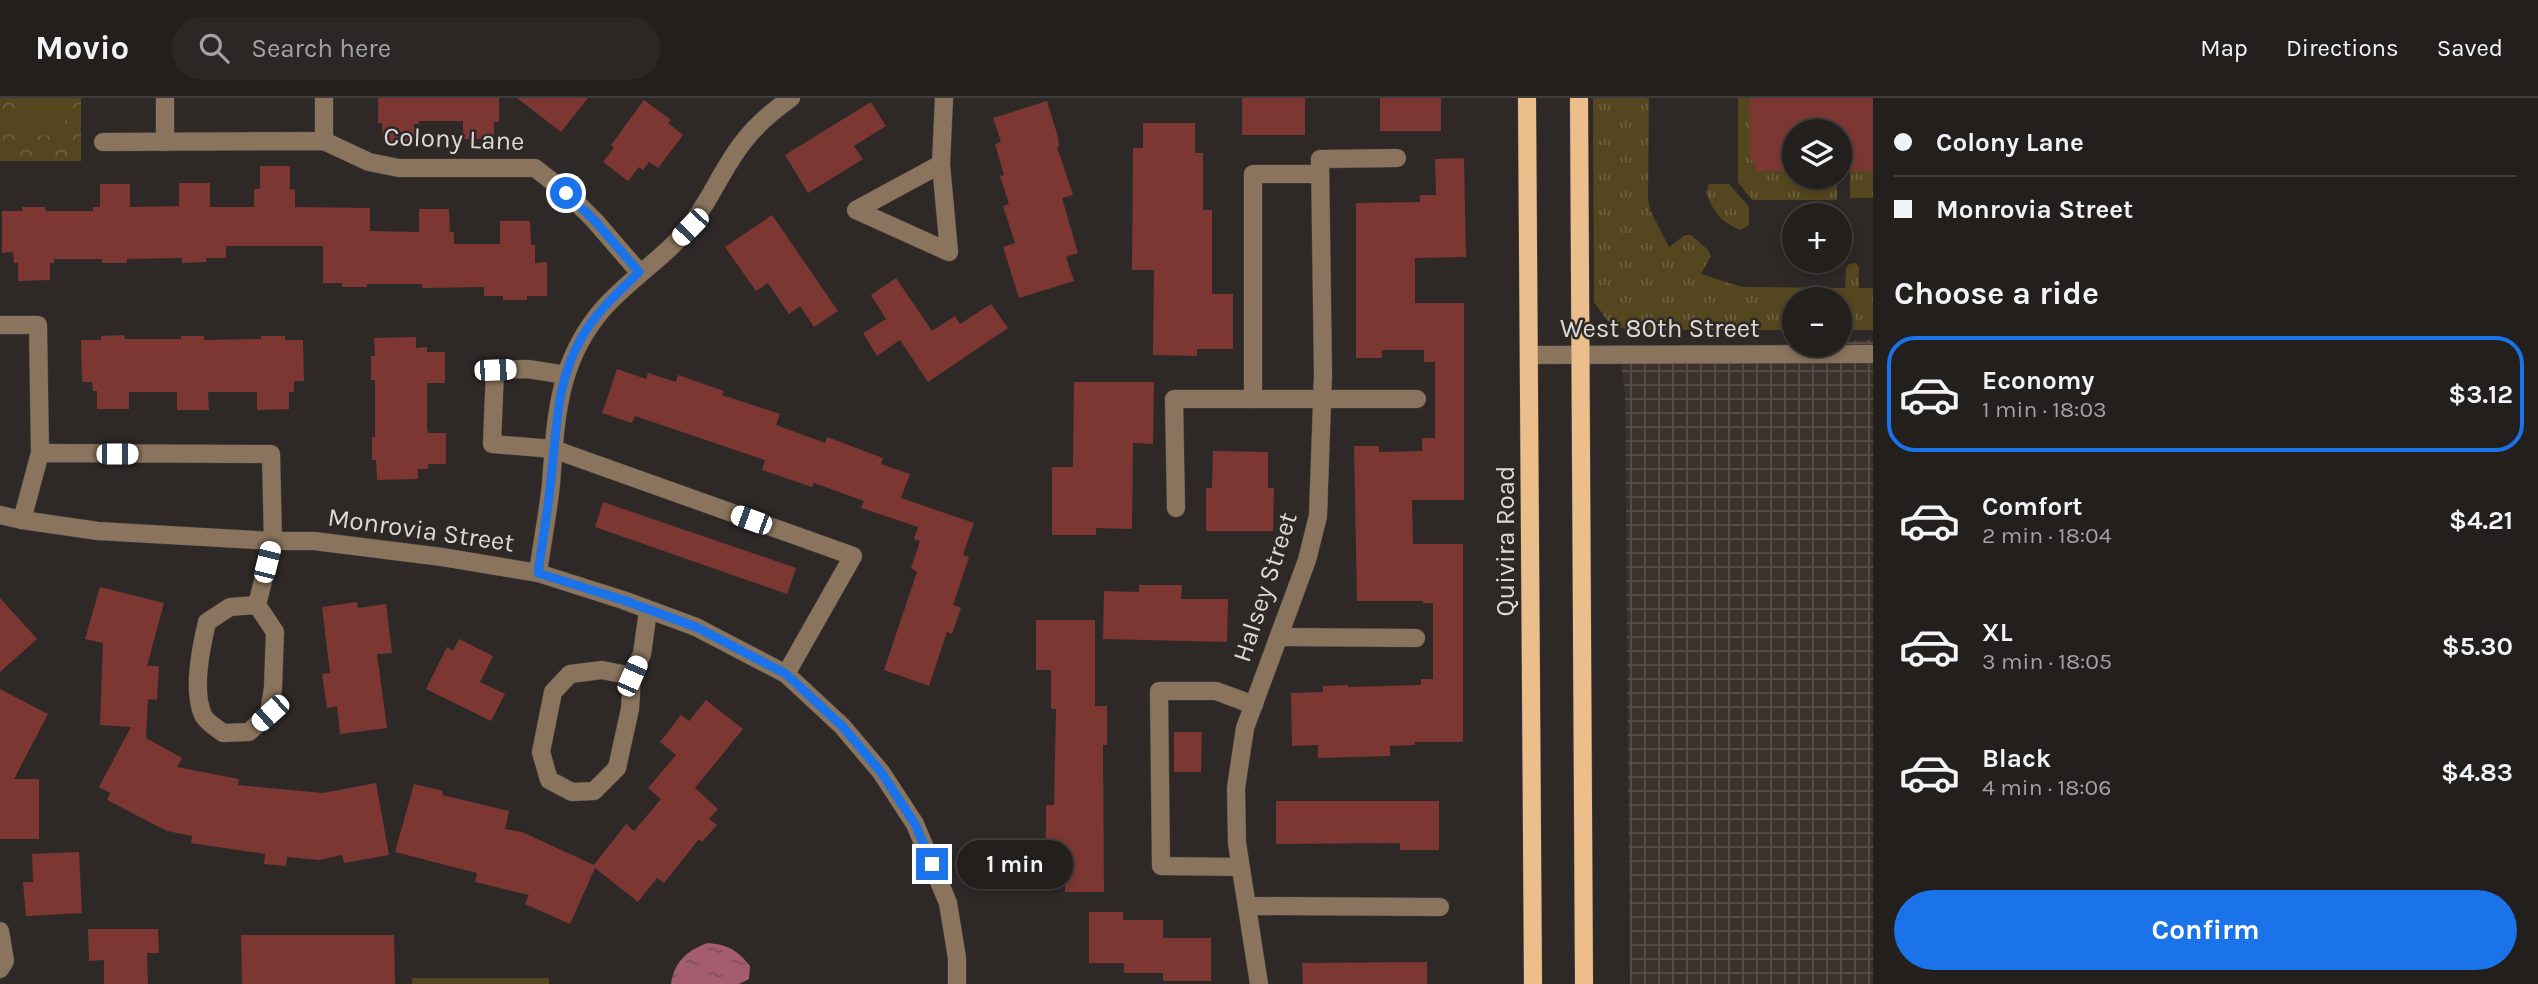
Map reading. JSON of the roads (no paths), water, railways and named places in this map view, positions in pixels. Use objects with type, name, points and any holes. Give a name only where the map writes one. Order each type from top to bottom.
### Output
[{"type":"main road","name":"Quivira Road","points":[[1527,98],[1533,984]]},
{"type":"main road","points":[[1579,98],[1584,984]]},
{"type":"street","points":[[165,98],[165,142]]},
{"type":"street","points":[[324,98],[324,141]]},
{"type":"street","points":[[538,573],[551,486],[557,408],[566,375],[582,337],[602,310],[639,272],[690,227],[744,141],[773,110],[791,98]]},
{"type":"street","points":[[941,164],[856,210],[949,253],[941,164],[944,98]]},
{"type":"street","name":"Colony Lane","points":[[103,142],[324,141],[369,162],[400,167],[535,168],[595,221],[639,272]]},
{"type":"street","points":[[1253,399],[1253,174],[1397,158]]},
{"type":"street","name":"Halsey Street","points":[[1259,984],[1237,843],[1236,788],[1245,728],[1307,560],[1318,516],[1322,399],[1320,166]]},
{"type":"street","points":[[0,325],[38,325],[40,453],[22,520]]},
{"type":"street","name":"West 80th Street","points":[[1530,355],[1873,354]]},
{"type":"street","points":[[566,375],[528,369],[495,370],[492,444],[553,449],[853,556],[786,674]]},
{"type":"street","points":[[1176,508],[1174,399],[1417,399]]},
{"type":"street","points":[[40,453],[271,454],[273,541],[257,605],[275,632],[270,713],[249,732],[223,733],[204,717],[198,694],[200,650],[207,622],[230,607],[257,605]]},
{"type":"street","name":"Monrovia Street","points":[[0,515],[98,531],[314,541],[376,547],[538,573],[696,627],[786,674],[842,726],[881,772],[915,824],[948,903],[957,958],[957,984]]},
{"type":"street","points":[[632,676],[602,670],[570,674],[554,692],[541,752],[549,780],[572,792],[594,791],[617,768],[629,709],[632,676],[642,654],[648,611]]},
{"type":"street","points":[[1279,637],[1416,638]]},
{"type":"street","points":[[1240,867],[1161,866],[1159,691],[1216,691],[1254,705]]},
{"type":"street","points":[[1247,906],[1440,907]]},
{"type":"street","points":[[0,931],[5,961],[0,969]]},
{"type":"water","points":[[708,943],[722,945],[741,956],[750,966],[749,979],[739,984],[671,984],[678,963],[694,949]]}]
